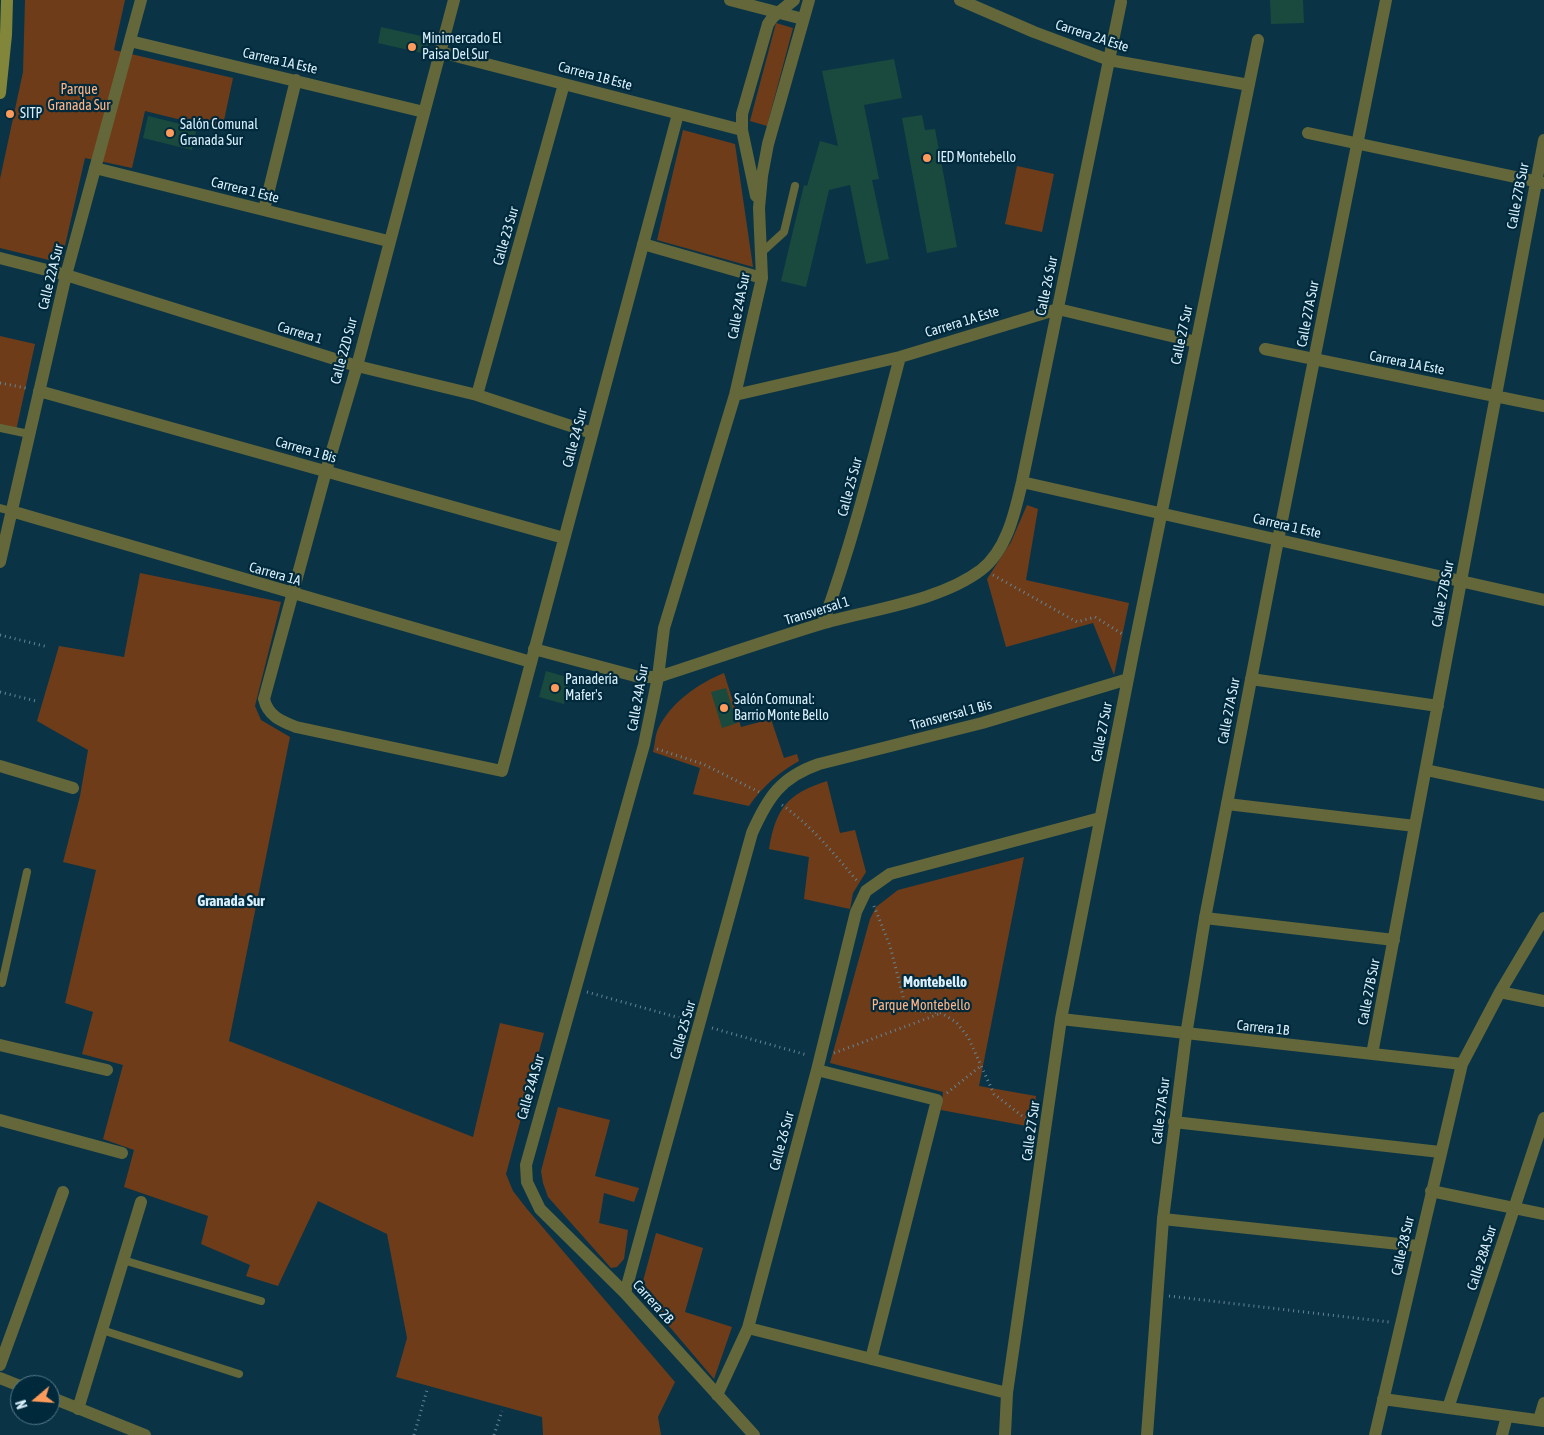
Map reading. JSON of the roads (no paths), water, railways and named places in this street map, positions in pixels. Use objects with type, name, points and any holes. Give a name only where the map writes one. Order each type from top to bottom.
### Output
[{"type":"main road","points":[[0,93],[6,35],[7,0]]},
{"type":"street","name":"Calle 22A Sur","points":[[0,562],[6,510],[29,434],[66,275],[141,0]]},
{"type":"street","name":"Calle 22D Sur","points":[[454,0],[388,241],[357,366],[326,471],[264,699],[267,710],[281,721],[296,727],[502,771]]},
{"type":"street","points":[[730,0],[803,19]]},
{"type":"street","name":"Calle 24A Sur","points":[[530,1190],[526,1174],[527,1157],[644,745],[658,677],[664,628],[735,395],[762,278],[758,208],[742,130],[746,98],[764,33],[768,24],[778,12],[794,0]]},
{"type":"street","name":"Calle 24A Sur","points":[[758,208],[768,144],[809,0]]},
{"type":"street","name":"Carrera 2A Este","points":[[960,0],[1034,32],[1109,60],[1250,85]]},
{"type":"street","name":"Calle 27A Sur","points":[[1146,1435],[1163,1219],[1186,1034],[1251,679],[1386,0]]},
{"type":"street","name":"Calle 26 Sur","points":[[982,569],[994,554],[1009,529],[1022,482],[1121,2]]},
{"type":"street","name":"Calle 27 Sur","points":[[1005,1435],[1007,1393],[1061,1019],[1135,643],[1258,40]]},
{"type":"street","name":"Carrera 1A Este","points":[[130,41],[424,112]]},
{"type":"street","name":"Carrera 1B Este","points":[[440,52],[742,130]]},
{"type":"street","points":[[264,210],[296,80]]},
{"type":"street","name":"Calle 23 Sur","points":[[477,395],[564,84]]},
{"type":"street","name":"Calle 24 Sur","points":[[502,771],[678,114]]},
{"type":"street","points":[[1308,133],[1540,182]]},
{"type":"street","name":"Calle 27B Sur","points":[[1372,1054],[1496,396],[1540,182],[1544,140]]},
{"type":"street","name":"Carrera 1 Este","points":[[94,168],[388,241]]},
{"type":"street","points":[[643,244],[762,278]]},
{"type":"street","name":"Carrera 1","points":[[0,258],[66,275],[357,366],[477,395],[592,433]]},
{"type":"street","name":"Carrera 1A Este","points":[[735,395],[900,357],[1058,309]]},
{"type":"street","points":[[1058,309],[1196,342]]},
{"type":"street","name":"Carrera 1A Este","points":[[1265,349],[1544,406]]},
{"type":"street","name":"Calle 25 Sur","points":[[823,623],[842,570],[900,357]]},
{"type":"street","name":"Carrera 1 Bis","points":[[39,391],[564,538]]},
{"type":"street","name":"Carrera 1 Este","points":[[1022,482],[1544,600]]},
{"type":"street","name":"Carrera 1A","points":[[6,510],[531,662]]},
{"type":"street","name":"Transversal 1","points":[[658,677],[823,623],[940,591],[982,569]]},
{"type":"street","points":[[534,649],[639,676],[658,677]]},
{"type":"street","name":"Transversal 1 Bis","points":[[784,782],[795,773],[819,764],[982,723],[1128,679]]},
{"type":"street","points":[[1251,679],[1438,706]]},
{"type":"street","points":[[0,766],[73,788]]},
{"type":"street","points":[[1426,770],[1544,795]]},
{"type":"street","name":"Calle 25 Sur","points":[[625,1293],[752,834],[765,809],[784,782]]},
{"type":"street","points":[[1227,804],[1415,826]]},
{"type":"street","name":"Calle 26 Sur","points":[[717,1395],[748,1328],[854,922],[866,891],[890,874],[1100,818]]},
{"type":"street","points":[[1206,918],[1394,940]]},
{"type":"street","name":"Calle 28 Sur","points":[[1375,1435],[1462,1064],[1500,992],[1544,918]]},
{"type":"street","points":[[1500,992],[1544,1001]]},
{"type":"street","name":"Carrera 1B","points":[[1061,1019],[1462,1064]]},
{"type":"street","points":[[0,1044],[108,1070]]},
{"type":"street","points":[[818,1064],[937,1100],[871,1360]]},
{"type":"street","name":"Calle 28A Sur","points":[[1448,1408],[1544,1118]]},
{"type":"street","points":[[0,1120],[122,1153]]},
{"type":"street","points":[[1174,1122],[1440,1152]]},
{"type":"street","name":"Carrera 2B","points":[[530,1190],[540,1209],[625,1293],[754,1435]]},
{"type":"street","points":[[1432,1190],[1544,1214]]},
{"type":"street","points":[[0,1365],[63,1192]]},
{"type":"street","points":[[78,1409],[141,1202]]},
{"type":"street","points":[[1163,1219],[1418,1246]]},
{"type":"street","points":[[748,1328],[1007,1393]]},
{"type":"street","points":[[1383,1399],[1541,1421],[1544,1403]]},
{"type":"street","points":[[60,1402],[145,1435]]},
{"type":"street","points":[[1502,1435],[1507,1416]]},
{"type":"lane","points":[[761,253],[784,232],[795,186]]},
{"type":"lane","points":[[0,428],[29,434]]},
{"type":"lane","points":[[0,982],[2,983],[27,872]]},
{"type":"lane","points":[[123,1260],[261,1301]]},
{"type":"lane","points":[[102,1330],[240,1374]]},
{"type":"place","name":"Minimercado El Paisa Del Sur","points":[[412,47]]},
{"type":"place","name":"SITP","points":[[10,114]]},
{"type":"place","name":"Salón Comunal Granada Sur","points":[[170,133]]},
{"type":"place","name":"IED Montebello","points":[[927,158]]},
{"type":"place","name":"Panadería Mafer's","points":[[555,688]]},
{"type":"place","name":"Salón Comunal: Barrio Monte Bello","points":[[724,708]]},
{"type":"district","name":"Granada Sur","points":[[231,901]]},
{"type":"district","name":"Montebello","points":[[935,982]]},
{"type":"park label","name":"Parque Granada Sur","points":[[79,98]]},
{"type":"park label","name":"Parque Montebello","points":[[921,1006]]}]
